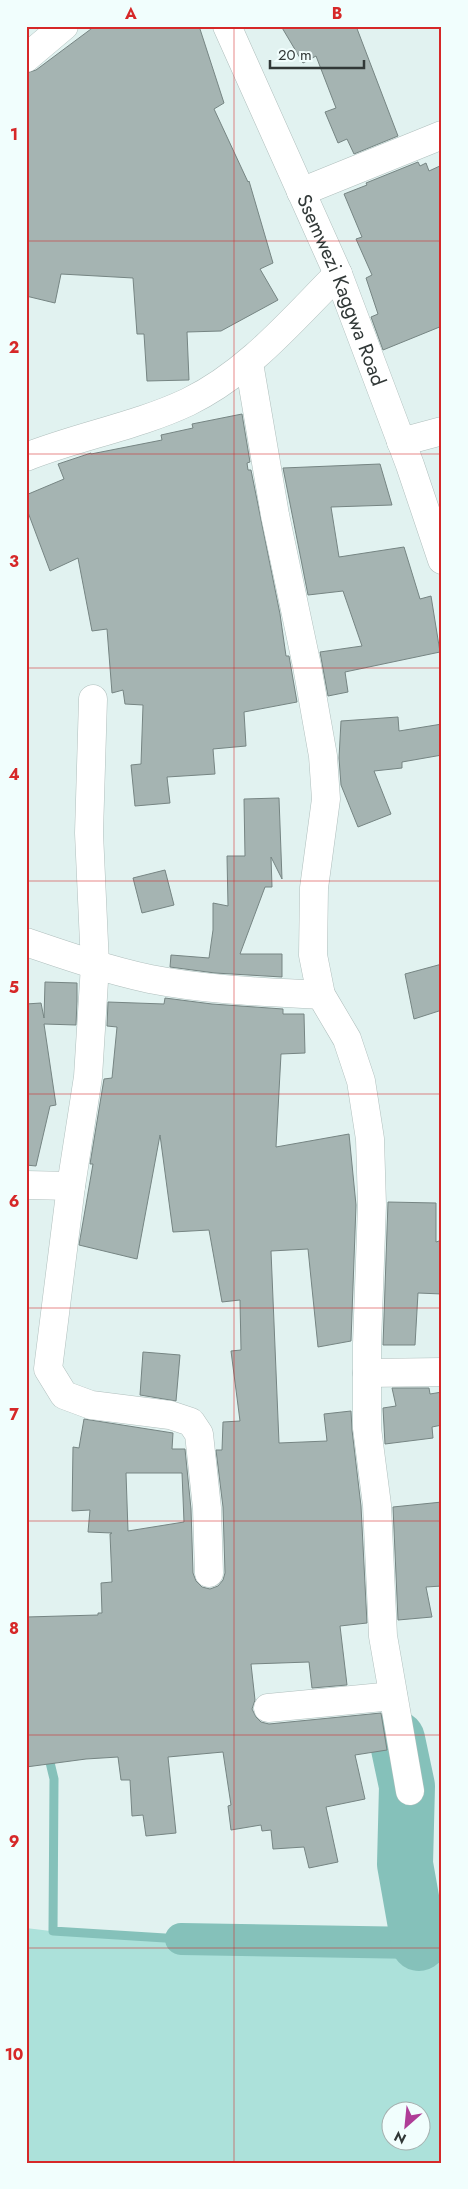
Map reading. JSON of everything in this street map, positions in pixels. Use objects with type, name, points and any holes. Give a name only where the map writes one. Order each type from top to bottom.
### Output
[{"type":"street","points":[[26,58],[64,26]]},
{"type":"street","name":"Ssemwezi Kaggwa Road","points":[[227,26],[338,274],[401,442],[442,560]]},
{"type":"street","points":[[301,192],[442,135]]},
{"type":"street","points":[[26,457],[188,402],[217,386],[249,363],[338,274]]},
{"type":"street","points":[[249,363],[274,515],[308,666],[323,756],[326,799],[314,888],[313,956],[320,995],[347,1039],[361,1081],[370,1139],[372,1205],[367,1428],[376,1505],[383,1636],[410,1791]]},
{"type":"street","points":[[401,442],[442,431]]},
{"type":"street","points":[[93,698],[89,833],[95,965],[88,1077],[71,1186],[48,1369],[64,1396],[91,1404],[170,1415],[191,1422],[199,1434],[207,1508],[210,1572]]},
{"type":"street","points":[[26,942],[95,965],[151,979],[238,991],[320,995]]},
{"type":"street","points":[[26,1185],[71,1186]]},
{"type":"street","points":[[367,1373],[442,1372]]},
{"type":"street","points":[[268,1708],[394,1696]]},
{"type":"shaded area","points":[[26,1928],[128,1937],[316,1943],[442,1955],[442,2160],[439,2163],[26,2163]]},
{"type":"building","points":[[95,26],[199,26],[224,103],[214,109],[249,181],[273,263],[260,269],[278,300],[221,331],[187,332],[189,380],[147,381],[144,334],[137,334],[133,278],[61,274],[55,303],[26,296],[26,73],[36,70]]},
{"type":"building","points":[[281,26],[356,26],[398,136],[354,154],[347,139],[338,143],[325,112],[336,108],[316,56],[303,63]]},
{"type":"building","points":[[418,162],[420,166],[426,163],[429,171],[442,165],[442,326],[383,350],[371,317],[378,314],[366,278],[372,275],[356,239],[362,237],[344,194]]},
{"type":"building","points":[[242,414],[250,462],[247,463],[248,470],[251,470],[280,614],[286,656],[289,656],[297,702],[244,712],[246,746],[213,749],[215,774],[167,777],[170,803],[135,806],[131,765],[141,764],[143,705],[125,704],[123,690],[112,693],[107,629],[92,631],[78,558],[50,571],[26,507],[26,495],[64,479],[58,464],[91,453],[162,440],[161,435],[193,428],[192,424]]},
{"type":"building","points":[[380,464],[392,505],[331,507],[339,557],[404,547],[420,599],[431,596],[440,652],[345,672],[348,692],[328,696],[320,652],[362,646],[343,591],[308,595],[283,468]]},
{"type":"building","points":[[398,717],[399,731],[442,724],[442,755],[402,762],[402,768],[374,771],[391,814],[358,827],[341,785],[339,758],[341,721]]},
{"type":"building","points":[[279,798],[282,879],[271,857],[272,887],[265,887],[240,954],[282,954],[282,977],[215,973],[170,967],[171,955],[209,958],[213,930],[213,903],[228,906],[227,856],[245,856],[244,799]]},
{"type":"building","points":[[165,870],[174,905],[142,913],[133,878]]},
{"type":"building","points":[[442,964],[442,1010],[414,1019],[405,974]]},
{"type":"building","points":[[45,982],[77,983],[76,1025],[44,1024],[56,1105],[50,1106],[36,1166],[26,1165],[26,1004],[41,1003],[44,1018]]},
{"type":"building","points":[[165,998],[212,1004],[283,1009],[283,1014],[304,1014],[305,1053],[281,1054],[276,1147],[349,1134],[356,1205],[351,1341],[318,1347],[308,1249],[271,1251],[279,1443],[327,1441],[324,1414],[351,1411],[361,1506],[367,1623],[340,1626],[347,1685],[312,1688],[309,1662],[251,1664],[255,1700],[252,1709],[261,1722],[269,1724],[381,1713],[387,1750],[355,1755],[365,1799],[326,1807],[338,1862],[309,1868],[304,1847],[273,1849],[271,1830],[262,1831],[261,1825],[231,1830],[228,1806],[231,1805],[223,1752],[168,1757],[176,1833],[146,1836],[143,1815],[132,1816],[130,1780],[121,1780],[118,1757],[26,1767],[26,1617],[98,1615],[98,1613],[102,1613],[101,1583],[112,1582],[110,1534],[112,1533],[88,1532],[90,1510],[72,1511],[73,1447],[79,1448],[84,1419],[173,1433],[172,1449],[185,1449],[191,1509],[193,1573],[196,1581],[202,1587],[210,1589],[218,1586],[223,1580],[225,1573],[223,1507],[216,1450],[222,1450],[223,1422],[240,1421],[231,1351],[241,1350],[240,1300],[222,1302],[209,1230],[173,1232],[160,1135],[137,1259],[79,1245],[93,1164],[90,1164],[104,1079],[112,1078],[117,1027],[107,1026],[108,1002],[164,1004]],"holes":[[[126,1473],[182,1473],[184,1522],[128,1531]]]},
{"type":"building","points":[[388,1202],[436,1203],[436,1242],[442,1240],[442,1294],[418,1293],[415,1345],[383,1345]]},
{"type":"building","points":[[143,1352],[180,1355],[176,1401],[140,1395]]},
{"type":"building","points":[[392,1388],[429,1388],[430,1394],[442,1392],[442,1425],[432,1427],[433,1438],[385,1444],[383,1408],[396,1406]]},
{"type":"building","points":[[442,1502],[442,1586],[426,1587],[432,1617],[398,1620],[393,1507]]},
{"type":"waterway","points":[[397,1739],[407,1786],[405,1864],[419,1943]]},
{"type":"waterway","points":[[48,1754],[54,1779],[53,1931],[181,1939]]},
{"type":"waterway","points":[[181,1939],[419,1943],[442,1947]]}]
